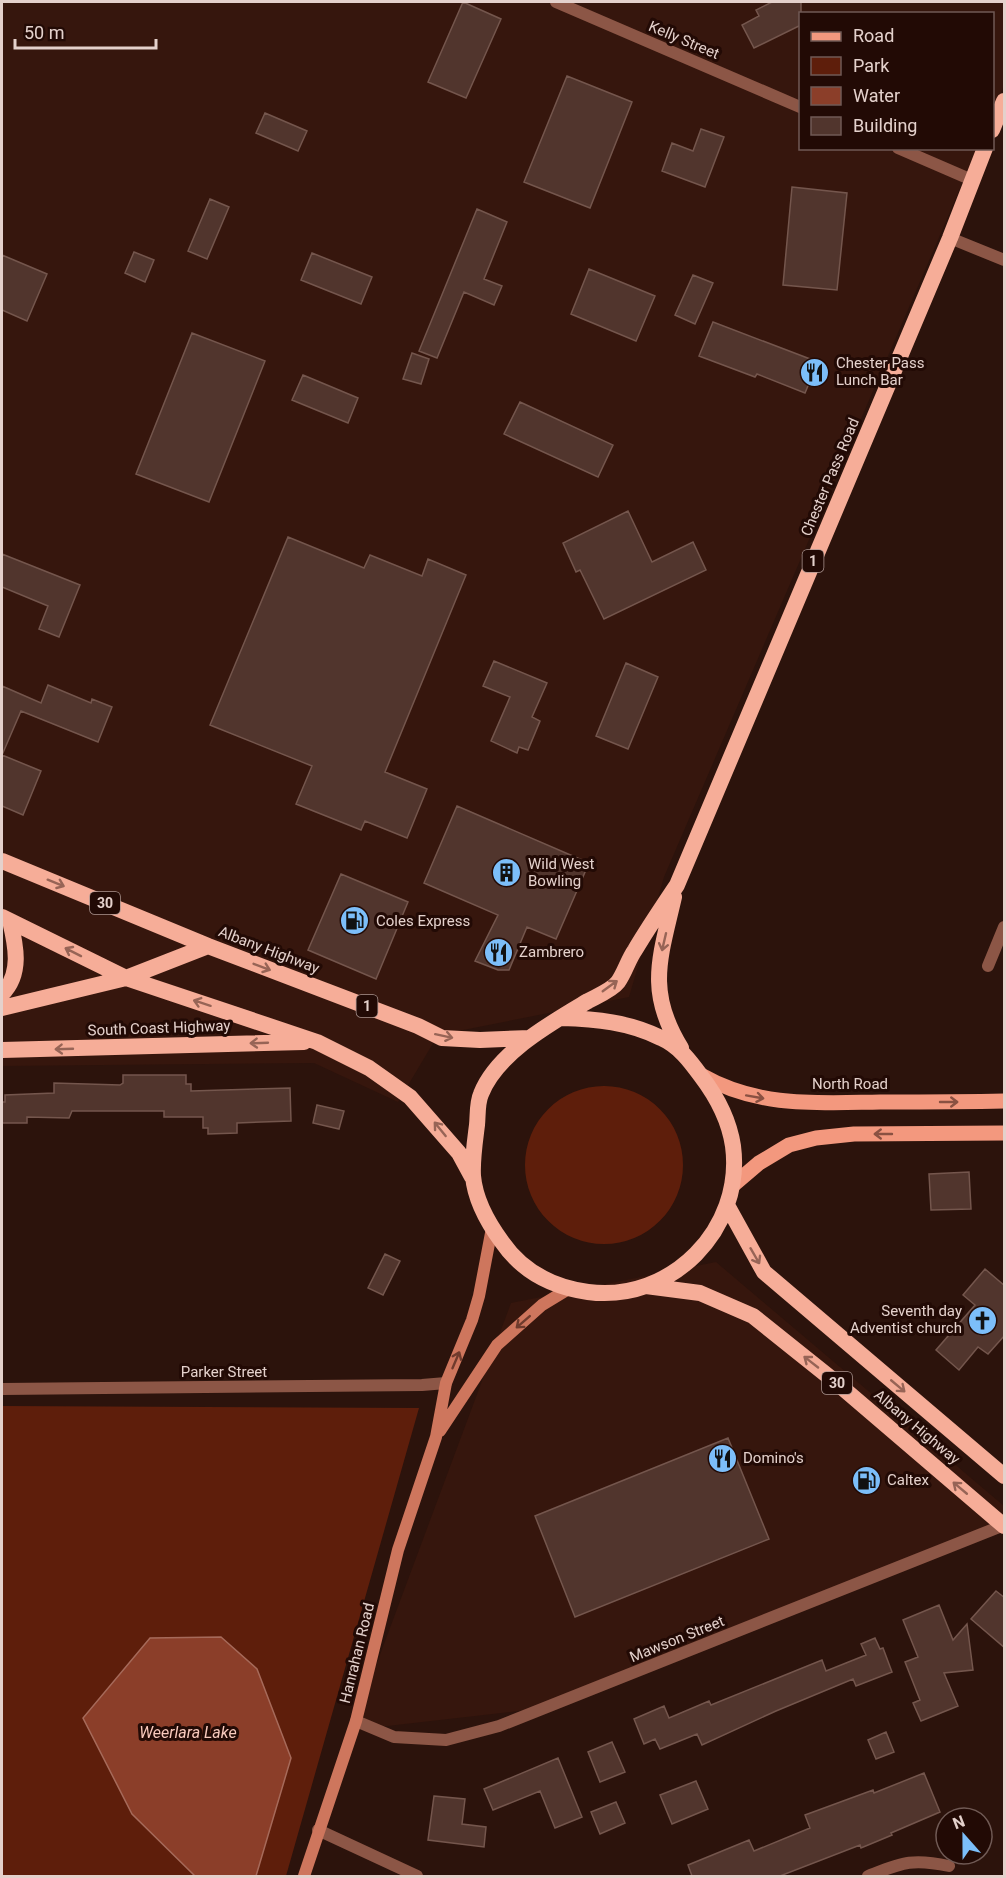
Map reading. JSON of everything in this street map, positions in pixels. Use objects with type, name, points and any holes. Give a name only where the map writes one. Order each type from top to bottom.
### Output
[{"type":"highway","points":[[994,128],[1005,101]]},
{"type":"highway","name":"Chester Pass Road","points":[[686,1056],[668,1026],[658,992],[659,961],[677,885],[950,238],[984,150]]},
{"type":"highway","name":"Albany Highway","points":[[2,861],[208,946],[418,1026],[442,1038],[480,1040],[530,1038]]},
{"type":"highway","name":"Chester Pass Road","points":[[561,1018],[617,983],[634,951],[677,885]]},
{"type":"highway","points":[[6,919],[126,978],[317,1042]]},
{"type":"highway","points":[[2,994],[13,978],[15,967],[16,946],[6,919]]},
{"type":"highway","points":[[2,1008],[126,978],[208,946]]},
{"type":"highway","name":"1","points":[[317,1042],[369,1068],[410,1097],[459,1153],[473,1177],[480,1203],[492,1228],[512,1257],[531,1271],[570,1288],[608,1294],[645,1286],[663,1278],[695,1255],[719,1223],[732,1186],[734,1166],[729,1127],[713,1091],[686,1056],[663,1038],[621,1023],[597,1019],[561,1018],[530,1038],[501,1061],[480,1095],[473,1177]]},
{"type":"highway","name":"South Coast Highway","points":[[2,1050],[317,1042]]},
{"type":"highway","name":"Albany Highway","points":[[727,1204],[764,1272],[1005,1476]]},
{"type":"highway","name":"Albany Highway","points":[[645,1286],[700,1293],[753,1316],[838,1384],[1004,1525]]},
{"type":"main road","name":"North Road","points":[[701,1076],[747,1096],[810,1103],[1005,1101]]},
{"type":"main road","points":[[732,1186],[759,1163],[789,1145],[816,1138],[854,1134],[1005,1133]]},
{"type":"main road","name":"Hanrahan Road","points":[[304,1876],[356,1721],[398,1550],[436,1437],[446,1383],[472,1320],[479,1296],[492,1228]]},
{"type":"main road","name":"Hanrahan Road","points":[[436,1437],[497,1345],[542,1305],[570,1288]]},
{"type":"street","name":"Kelly Street","points":[[556,2],[799,106]]},
{"type":"street","points":[[902,150],[972,180]]},
{"type":"street","points":[[950,238],[1005,260]]},
{"type":"street","points":[[988,966],[1005,927]]},
{"type":"street","name":"Parker Street","points":[[2,1389],[446,1383]]},
{"type":"street","name":"Mawson Street","points":[[356,1721],[394,1737],[446,1740],[499,1726],[1004,1525]]},
{"type":"street","points":[[318,1830],[417,1876]]},
{"type":"street","points":[[868,1876],[909,1862],[934,1863]]},
{"type":"shaded area","points":[[2,2],[1004,2],[1004,85],[994,110],[994,12],[799,12],[799,150],[977,150],[664,877],[629,997],[438,1035],[398,1102],[314,1063],[2,1066]]},
{"type":"shaded area","points":[[716,1262],[1004,1506],[1004,1522],[544,1708],[352,1730],[511,1303]]},
{"type":"green space","points":[[604,1086],[619,1087],[634,1092],[648,1099],[660,1109],[670,1121],[677,1135],[682,1150],[682,1180],[677,1195],[670,1209],[660,1221],[648,1231],[634,1238],[619,1243],[604,1244],[589,1243],[574,1238],[560,1231],[548,1221],[538,1209],[531,1195],[526,1180],[525,1165],[526,1150],[531,1135],[538,1121],[548,1109],[560,1099],[574,1092],[589,1087]]},
{"type":"green space","points":[[2,1406],[419,1408],[286,1876],[2,1876]]},
{"type":"water","name":"Weerlara Lake","points":[[221,1637],[257,1669],[291,1758],[256,1876],[195,1876],[132,1814],[83,1718],[150,1638]]},
{"type":"building","points":[[463,2],[501,19],[466,98],[428,82]]},
{"type":"building","points":[[772,2],[801,2],[799,26],[754,48],[742,25],[759,16],[756,10]]},
{"type":"building","points":[[567,76],[632,102],[590,208],[524,182]]},
{"type":"building","points":[[265,113],[307,131],[298,151],[256,133]]},
{"type":"building","points":[[701,129],[724,137],[705,187],[662,171],[672,143],[693,151]]},
{"type":"building","points":[[792,187],[847,193],[837,290],[783,285]]},
{"type":"building","points":[[210,199],[229,207],[207,259],[188,251]]},
{"type":"building","points":[[477,209],[507,222],[484,279],[502,286],[494,305],[464,292],[437,358],[419,351]]},
{"type":"building","points":[[134,252],[154,260],[145,282],[125,273]]},
{"type":"building","points":[[312,253],[372,277],[361,304],[301,280]]},
{"type":"building","points":[[2,255],[47,274],[27,321],[2,310]]},
{"type":"building","points":[[589,269],[655,296],[636,341],[571,314]]},
{"type":"building","points":[[693,275],[713,283],[695,324],[675,315]]},
{"type":"building","points":[[713,322],[818,362],[805,393],[757,374],[755,377],[699,356]]},
{"type":"building","points":[[192,333],[265,361],[209,502],[136,474]]},
{"type":"building","points":[[412,353],[429,359],[421,384],[403,379]]},
{"type":"building","points":[[303,375],[358,398],[348,423],[292,400]]},
{"type":"building","points":[[520,402],[613,445],[598,477],[504,434]]},
{"type":"building","points":[[628,511],[652,562],[693,542],[706,570],[604,619],[580,570],[576,572],[563,543]]},
{"type":"building","points":[[288,537],[364,568],[370,555],[422,576],[428,559],[466,575],[385,772],[427,789],[407,838],[365,821],[361,830],[296,804],[312,766],[210,725]]},
{"type":"building","points":[[2,554],[80,585],[59,637],[39,629],[48,606],[2,587]]},
{"type":"building","points":[[494,661],[547,683],[532,717],[540,721],[528,750],[519,747],[517,753],[491,741],[510,697],[483,686]]},
{"type":"building","points":[[626,663],[658,677],[628,749],[596,736]]},
{"type":"building","points":[[48,685],[91,703],[92,699],[112,707],[98,742],[21,711],[2,755],[2,686],[41,703]]},
{"type":"building","points":[[2,755],[41,771],[23,815],[2,806]]},
{"type":"building","name":"Wild West Bowling","points":[[457,806],[589,863],[556,939],[527,927],[509,970],[498,970],[475,961],[498,915],[424,883]]},
{"type":"building","points":[[341,874],[408,902],[376,979],[308,950]]},
{"type":"building","points":[[123,1075],[186,1075],[186,1084],[191,1084],[191,1091],[290,1088],[291,1121],[237,1123],[237,1133],[208,1134],[208,1128],[203,1128],[203,1117],[164,1117],[164,1111],[72,1111],[69,1118],[27,1117],[27,1123],[2,1123],[2,1102],[5,1102],[5,1095],[54,1093],[54,1083],[120,1085],[123,1083]]},
{"type":"building","points":[[317,1105],[344,1111],[339,1129],[313,1123]]},
{"type":"building","points":[[969,1172],[971,1209],[931,1210],[929,1174]]},
{"type":"building","points":[[385,1254],[400,1261],[383,1295],[368,1288]]},
{"type":"building","name":"Seventh day Adventist church","points":[[985,1269],[1005,1286],[1005,1335],[988,1354],[978,1347],[959,1370],[936,1350],[975,1305],[963,1295]]},
{"type":"building","points":[[728,1438],[769,1539],[575,1617],[535,1516]]},
{"type":"building","points":[[996,1591],[1005,1598],[1005,1648],[971,1619]]},
{"type":"building","points":[[939,1605],[953,1640],[967,1624],[973,1670],[944,1673],[958,1706],[921,1721],[913,1703],[920,1700],[905,1662],[918,1657],[903,1620]]},
{"type":"building","points":[[875,1638],[880,1649],[883,1648],[892,1672],[856,1686],[853,1679],[702,1745],[697,1734],[660,1749],[655,1739],[644,1744],[634,1719],[664,1706],[669,1718],[709,1701],[711,1705],[822,1660],[826,1671],[866,1655],[861,1644]]},
{"type":"building","points":[[886,1732],[894,1752],[876,1759],[868,1740]]},
{"type":"building","points":[[612,1742],[625,1772],[600,1782],[588,1752]]},
{"type":"building","points":[[558,1758],[582,1817],[555,1828],[540,1791],[493,1810],[484,1789]]},
{"type":"building","points":[[924,1773],[938,1806],[934,1806],[934,1815],[891,1833],[892,1835],[780,1876],[692,1876],[688,1865],[749,1840],[754,1851],[810,1828],[805,1815],[873,1790],[874,1793]]},
{"type":"building","points":[[696,1781],[708,1809],[672,1824],[660,1795]]},
{"type":"building","points":[[434,1796],[465,1799],[462,1824],[486,1827],[484,1847],[428,1840]]},
{"type":"building","points":[[616,1802],[625,1823],[600,1834],[591,1812]]},
{"type":"place","name":"Chester Pass Lunch Bar","points":[[815,372]]},
{"type":"place","name":"Wild West Bowling","points":[[507,873]]},
{"type":"place","name":"Coles Express","points":[[355,921]]},
{"type":"place","name":"Zambrero","points":[[498,952]]},
{"type":"place","name":"Seventh day Adventist church","points":[[983,1320]]},
{"type":"place","name":"Domino's","points":[[722,1458]]},
{"type":"place","name":"Caltex","points":[[866,1480]]}]
